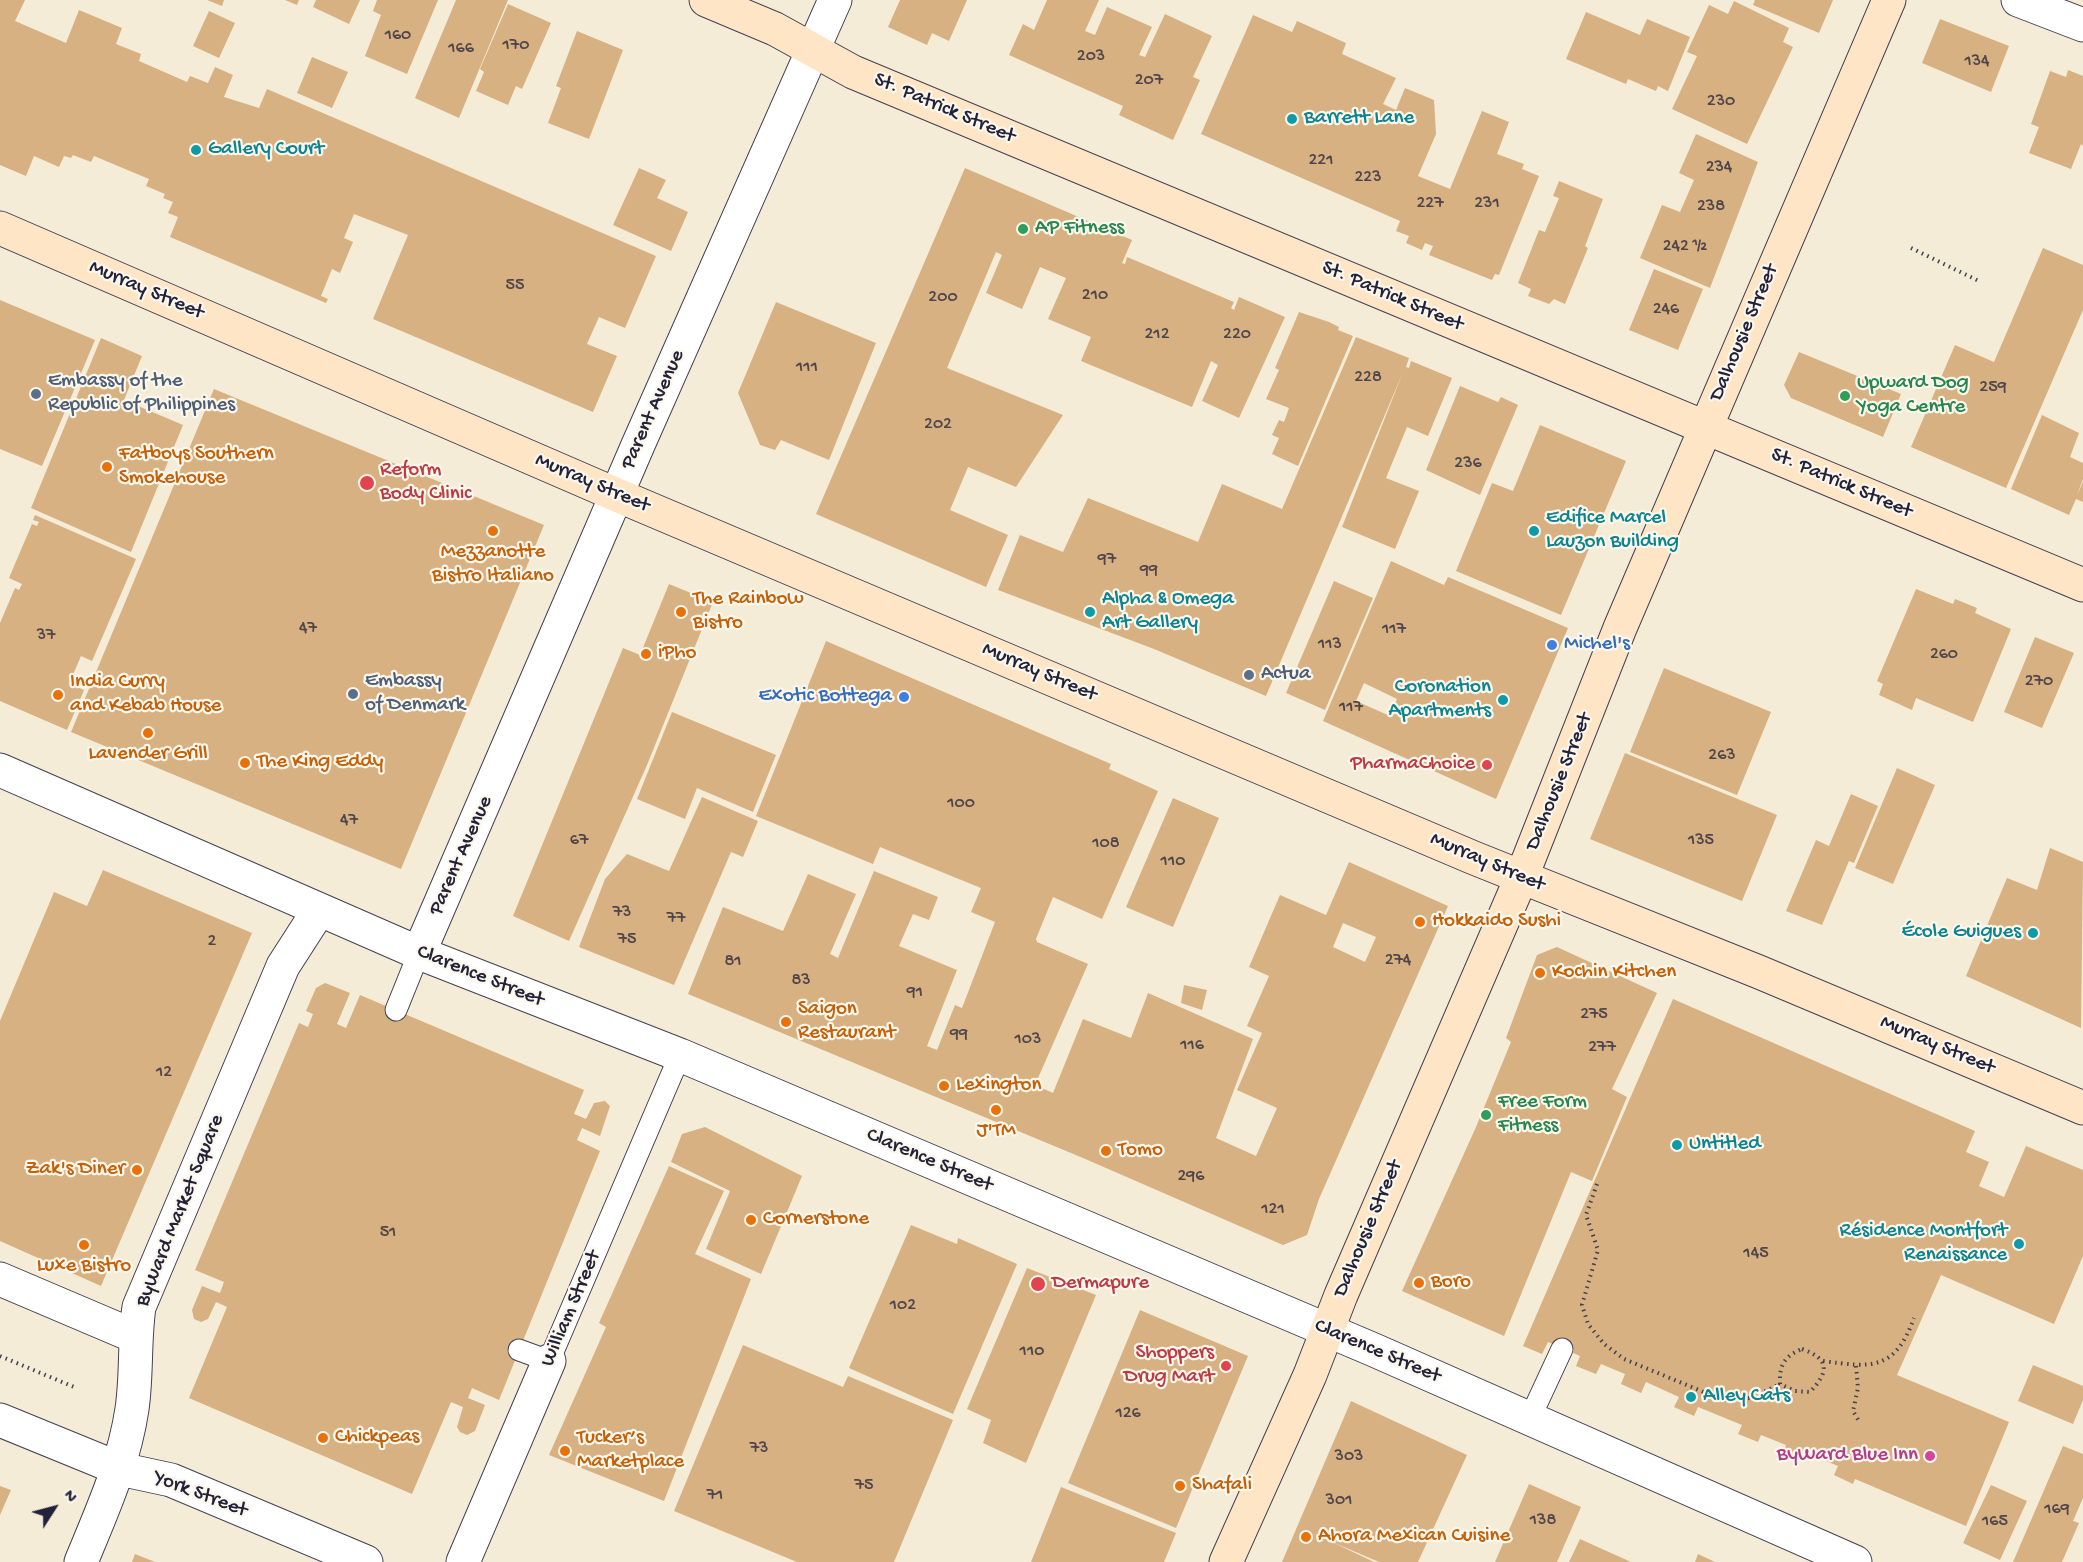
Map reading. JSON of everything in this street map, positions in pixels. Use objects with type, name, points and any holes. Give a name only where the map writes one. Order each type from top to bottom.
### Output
[{"type":"main road","name":"St. Patrick Street","points":[[706,0],[775,29],[853,72],[2083,585]]},
{"type":"main road","name":"Dalhousie Street","points":[[1226,1562],[1522,876],[1620,628],[1889,0]]},
{"type":"main road","name":"Murray Street","points":[[0,228],[617,495],[1522,876],[2083,1108]]},
{"type":"street","name":"Parent Avenue","points":[[419,953],[835,0]]},
{"type":"street","points":[[2018,0],[2083,26]]},
{"type":"street","name":"Clarence Street","points":[[0,770],[419,953],[680,1055],[1328,1330],[1855,1562]]},
{"type":"street","name":"ByWard Market Square","points":[[81,1562],[120,1469],[133,1407],[134,1336],[140,1307],[284,966],[319,910]]},
{"type":"street","points":[[0,1279],[134,1336]]},
{"type":"street","name":"William Street","points":[[463,1562],[549,1361]]},
{"type":"street","name":"York Street","points":[[0,1420],[120,1469],[171,1480],[354,1560]]},
{"type":"lane","points":[[396,1010],[419,953]]},
{"type":"lane","name":"William Street","points":[[549,1361],[680,1055]]},
{"type":"lane","points":[[1530,1418],[1562,1349]]},
{"type":"lane","points":[[519,1350],[549,1361]]},
{"type":"path","points":[[1911,248],[1979,281]]},
{"type":"path","points":[[1597,1184],[1586,1215],[1598,1250],[1582,1305],[1588,1324],[1604,1344],[1624,1359],[1723,1400],[1751,1398],[1780,1384]]},
{"type":"path","points":[[1780,1384],[1779,1367],[1790,1353],[1802,1349],[1815,1354],[1823,1361],[1856,1366],[1887,1359],[1900,1350],[1914,1318]]},
{"type":"path","points":[[0,1356],[74,1387]]},
{"type":"path","points":[[1780,1384],[1795,1391],[1810,1392],[1821,1381],[1823,1361]]},
{"type":"path","points":[[1856,1366],[1858,1388],[1853,1411],[1860,1424]]},
{"type":"building","points":[[0,0],[25,0],[15,21],[66,43],[79,10],[122,28],[116,44],[141,54],[139,61],[187,82],[190,76],[208,83],[215,67],[233,75],[224,97],[259,108],[267,89],[656,256],[625,328],[599,317],[587,344],[617,356],[593,412],[373,319],[408,235],[354,214],[344,238],[353,242],[340,273],[332,269],[321,296],[328,299],[326,303],[170,237],[178,217],[168,213],[173,202],[163,198],[165,194],[146,186],[149,179],[94,156],[91,162],[73,155],[71,158],[64,156],[59,167],[34,156],[26,176],[0,165]]},
{"type":"building","points":[[207,0],[224,0],[222,6]]},
{"type":"building","points":[[285,0],[299,0],[297,5]]},
{"type":"building","points":[[316,0],[360,0],[349,24],[313,7]]},
{"type":"building","points":[[377,0],[438,0],[407,74],[365,56],[381,15],[373,11]]},
{"type":"building","points":[[456,0],[508,0],[459,118],[415,98]]},
{"type":"building","points":[[900,0],[967,0],[949,41],[932,33],[927,45],[888,27]]},
{"type":"building","points":[[1047,0],[1099,0],[1085,31],[1095,35],[1107,7],[1152,27],[1139,55],[1145,57],[1165,14],[1212,36],[1193,77],[1200,80],[1173,140],[1119,115],[1123,106],[1009,55],[1023,24],[1034,30]]},
{"type":"building","points":[[1755,0],[1833,0],[1819,33],[1753,5]]},
{"type":"building","points":[[1734,1],[1789,28],[1783,42],[1793,47],[1747,144],[1672,109],[1697,56],[1687,52],[1709,5],[1728,14]]},
{"type":"building","points":[[508,4],[551,23],[522,89],[516,86],[508,105],[476,91],[484,72],[480,69]]},
{"type":"building","points":[[209,11],[235,23],[219,58],[193,46]]},
{"type":"building","points":[[1586,12],[1640,35],[1647,19],[1690,37],[1668,91],[1658,86],[1656,91],[1628,79],[1626,84],[1566,59]]},
{"type":"building","points":[[1253,15],[1292,32],[1297,21],[1346,43],[1342,54],[1396,78],[1383,104],[1396,110],[1405,88],[1434,100],[1436,134],[1418,176],[1450,189],[1482,111],[1509,122],[1497,154],[1524,164],[1522,169],[1539,176],[1499,275],[1495,274],[1492,280],[1429,255],[1433,246],[1425,243],[1422,250],[1406,243],[1409,236],[1396,231],[1400,221],[1201,134]]},
{"type":"building","points":[[1940,19],[2009,46],[1991,92],[1922,63]]},
{"type":"building","points":[[577,31],[623,50],[589,139],[548,123],[561,88],[556,86]]},
{"type":"building","points":[[312,57],[348,72],[332,108],[297,93]]},
{"type":"building","points":[[2068,70],[2083,76],[2083,146],[2081,144],[2071,169],[2029,153],[2039,127],[2031,124],[2050,71],[2066,77]]},
{"type":"building","points":[[1696,134],[1758,162],[1710,288],[1640,258],[1662,205],[1680,212],[1694,180],[1679,173]]},
{"type":"building","points":[[639,168],[666,180],[657,198],[688,212],[671,251],[613,225]]},
{"type":"building","points":[[965,168],[1132,240],[1122,263],[1125,264],[1127,257],[1234,302],[1231,308],[1234,310],[1239,297],[1285,317],[1239,418],[1202,401],[1218,365],[1211,361],[1192,407],[1081,361],[1091,337],[1048,319],[1066,278],[1040,267],[1022,309],[986,293],[1002,255],[996,252],[947,368],[1063,415],[1016,487],[968,467],[950,510],[1008,535],[986,587],[816,514]]},
{"type":"building","points":[[1559,181],[1603,199],[1585,246],[1588,248],[1565,304],[1554,299],[1549,304],[1528,296],[1531,289],[1518,283],[1539,230],[1545,232],[1559,198],[1553,196]]},
{"type":"building","points":[[2043,248],[2083,265],[2083,310],[2006,488],[1911,447],[1955,345],[1994,362]]},
{"type":"building","points":[[1654,269],[1703,289],[1678,350],[1629,330]]},
{"type":"building","name":"Embassy of the Republic of Philippines","points":[[0,300],[95,340],[42,466],[0,449]]},
{"type":"building","points":[[776,302],[876,343],[829,460],[781,440],[775,450],[760,445],[738,393]]},
{"type":"building","points":[[1299,312],[1329,322],[1339,327],[1338,330],[1353,336],[1298,466],[1272,454],[1279,438],[1272,435],[1279,420],[1284,422],[1289,408],[1266,399],[1279,370],[1275,368]]},
{"type":"building","points":[[1356,337],[1409,358],[1406,367],[1409,368],[1411,361],[1452,378],[1428,436],[1407,427],[1386,478],[1419,491],[1395,549],[1342,527],[1403,372],[1266,696],[1154,649],[998,590],[1020,535],[1063,552],[1088,498],[1198,542],[1222,484],[1282,509]]},
{"type":"building","name":"Fatboys Southern Smokehouse","points":[[101,338],[142,356],[124,400],[183,425],[131,552],[31,508]]},
{"type":"building","name":"Upward Dog Yoga Centre","points":[[1799,352],[1901,394],[1883,437],[1791,398],[1784,385]]},
{"type":"building","points":[[1460,386],[1498,402],[1501,397],[1518,405],[1480,495],[1426,470]]},
{"type":"building","points":[[214,389],[544,525],[401,869],[71,732]]},
{"type":"building","points":[[2042,415],[2079,433],[2070,457],[2083,463],[2083,479],[2077,495],[2083,482],[2083,502],[2076,499],[2069,515],[2011,489]]},
{"type":"building","name":"Edifice Marcel Lauzon Building","points":[[1540,425],[1626,461],[1561,615],[1456,571],[1492,483],[1513,491]]},
{"type":"building","points":[[35,515],[136,559],[92,661],[81,656],[69,684],[84,690],[67,730],[0,701],[0,623],[15,588],[19,590],[22,584],[9,578],[32,524],[37,526],[39,522],[33,520]]},
{"type":"building","points":[[1391,561],[1444,585],[1448,577],[1568,628],[1496,799],[1323,721]],"holes":[[[1364,683],[1397,699],[1390,716],[1356,701]]]},
{"type":"building","points":[[1334,581],[1373,598],[1325,710],[1286,693]]},
{"type":"building","points":[[669,584],[713,602],[647,765],[569,941],[513,916],[623,648],[640,655]]},
{"type":"building","points":[[1916,589],[1953,604],[1955,599],[1977,608],[1975,613],[2011,629],[1973,722],[1916,698],[1912,710],[1879,695],[1883,684],[1877,681]]},
{"type":"building","points":[[2035,637],[2074,653],[2042,728],[2004,712]]},
{"type":"building","points":[[826,641],[1111,764],[1109,769],[1158,791],[1102,919],[1053,897],[1036,939],[1037,942],[1088,964],[1035,1085],[1053,1093],[1083,1019],[1131,1038],[1148,993],[1253,1039],[1216,1138],[1256,1156],[1277,1108],[1237,1090],[1262,1033],[1247,1026],[1269,976],[1249,967],[1280,895],[1326,915],[1349,862],[1448,906],[1319,1199],[1307,1235],[1283,1245],[1083,1158],[688,994],[723,907],[783,931],[808,874],[856,894],[830,954],[838,958],[874,871],[938,897],[929,920],[913,914],[899,946],[957,970],[927,1046],[937,1050],[955,1005],[962,1008],[995,922],[971,912],[981,888],[880,847],[873,864],[756,816]],"holes":[[[1343,923],[1376,937],[1365,962],[1333,947]]]},
{"type":"building","points":[[1664,668],[1771,712],[1737,795],[1630,752]]},
{"type":"building","points":[[672,712],[776,755],[753,812],[697,788],[685,819],[637,799]]},
{"type":"building","points":[[1625,753],[1777,815],[1742,901],[1590,839]]},
{"type":"building","points":[[1897,768],[1935,785],[1893,884],[1855,868]]},
{"type":"building","points":[[1851,794],[1878,806],[1854,863],[1849,861],[1822,925],[1786,911],[1816,840],[1829,846]]},
{"type":"building","points":[[702,797],[758,821],[743,857],[731,852],[674,985],[579,947],[605,879],[627,854],[669,871]]},
{"type":"building","points":[[1173,798],[1219,818],[1173,927],[1126,907]]},
{"type":"building","name":"École Guigues","points":[[2050,848],[2083,862],[2081,1028],[1966,976],[2007,878],[2037,890]]},
{"type":"building","points":[[103,870],[252,933],[101,1286],[0,1241],[0,1021],[54,892],[87,906]]},
{"type":"building","points":[[1557,947],[1657,993],[1612,1089],[1627,1097],[1592,1181],[1571,1172],[1504,1336],[1402,1291],[1476,1127],[1511,1042],[1506,1038],[1537,955]]},
{"type":"building","points":[[325,983],[350,993],[337,1024],[346,1028],[360,995],[584,1090],[574,1114],[586,1119],[594,1103],[605,1101],[610,1106],[600,1136],[582,1128],[577,1140],[600,1151],[499,1400],[472,1388],[468,1398],[485,1405],[475,1431],[467,1435],[460,1432],[457,1427],[463,1407],[451,1402],[412,1494],[189,1398],[227,1307],[216,1302],[208,1319],[201,1322],[194,1319],[192,1310],[202,1286],[220,1293],[224,1282],[195,1270],[299,1023],[308,1027],[313,1014],[306,1011],[316,988]]},
{"type":"building","points":[[1184,985],[1207,990],[1202,1010],[1181,1003]]},
{"type":"building","points":[[1673,999],[1975,1131],[1966,1152],[1989,1162],[1979,1186],[2004,1197],[2026,1146],[2083,1170],[2083,1256],[2054,1324],[1941,1275],[1897,1375],[2009,1422],[1966,1526],[1855,1479],[1853,1484],[1834,1475],[1838,1466],[1807,1453],[1803,1462],[1783,1453],[1786,1445],[1761,1435],[1758,1442],[1738,1434],[1742,1425],[1698,1407],[1694,1416],[1674,1407],[1679,1397],[1646,1382],[1641,1393],[1621,1384],[1625,1374],[1601,1364],[1596,1374],[1576,1366],[1580,1356],[1548,1342],[1542,1354],[1523,1346]]},
{"type":"building","name":"Cornerstone","points":[[705,1127],[802,1176],[761,1274],[706,1249],[730,1191],[671,1162],[682,1134]]},
{"type":"building","points":[[669,1166],[724,1191],[695,1254],[751,1279],[664,1501],[549,1455],[606,1327],[599,1323]]},
{"type":"building","points":[[911,1225],[957,1244],[958,1238],[1017,1264],[953,1414],[849,1368]]},
{"type":"building","points":[[1027,1268],[1096,1295],[1026,1463],[983,1443],[991,1420],[967,1409]]},
{"type":"building","points":[[1140,1310],[1248,1356],[1176,1528],[1068,1483]]},
{"type":"building","points":[[743,1345],[843,1387],[848,1376],[953,1420],[894,1562],[797,1562],[674,1511]]},
{"type":"building","points":[[2033,1365],[2083,1386],[2083,1400],[2073,1424],[2018,1401]]},
{"type":"building","points":[[1351,1401],[1467,1455],[1418,1562],[1379,1562],[1330,1541],[1374,1562],[1282,1562]]},
{"type":"building","points":[[2063,1446],[2083,1454],[2083,1498],[2073,1521],[2079,1523],[2062,1562],[2013,1562]]},
{"type":"building","points":[[1529,1484],[1581,1507],[1557,1562],[1495,1562]]},
{"type":"building","points":[[1991,1485],[2027,1501],[2000,1560],[1963,1543]]},
{"type":"building","points":[[0,1486],[11,1490],[0,1515]]},
{"type":"building","points":[[1061,1487],[1176,1533],[1164,1562],[1031,1562]]},
{"type":"building","points":[[1580,1539],[1631,1562],[1569,1562]]},
{"type":"building","points":[[135,1554],[155,1562],[132,1562]]},
{"type":"building","points":[[1698,1554],[1715,1562],[1695,1562]]},
{"type":"place","name":"Barrett Lane","points":[[1292,119]]},
{"type":"place","name":"Gallery Court","points":[[196,150]]},
{"type":"place","name":"AP Fitness","points":[[1023,229]]},
{"type":"place","name":"Embassy of the Republic of Philippines","points":[[36,394]]},
{"type":"place","name":"Upward Dog Yoga Centre","points":[[1845,396]]},
{"type":"place","name":"Fatboys Southern Smokehouse","points":[[107,467]]},
{"type":"place","name":"Reform Body Clinic","points":[[367,483]]},
{"type":"place","name":"Mezzanotte Bistro Italiano","points":[[493,531]]},
{"type":"place","name":"Edifice Marcel Lauzon Building","points":[[1534,531]]},
{"type":"place","name":"The Rainbow Bistro","points":[[681,612]]},
{"type":"place","name":"Alpha & Omega Art Gallery","points":[[1090,612]]},
{"type":"place","name":"Michel's","points":[[1552,645]]},
{"type":"place","name":"iPho","points":[[646,654]]},
{"type":"place","name":"Actua","points":[[1249,675]]},
{"type":"place","name":"Embassy of Denmark","points":[[353,694]]},
{"type":"place","name":"India Curry and Kebab House","points":[[58,695]]},
{"type":"place","name":"Exotic Bottega","points":[[904,697]]},
{"type":"place","name":"Coronation Apartments","points":[[1503,700]]},
{"type":"place","name":"Lavender Grill","points":[[148,733]]},
{"type":"place","name":"The King Eddy","points":[[245,763]]},
{"type":"place","name":"PharmaChoice","points":[[1487,765]]},
{"type":"place","name":"Hokkaido Sushi","points":[[1420,922]]},
{"type":"place","name":"École Guigues","points":[[2033,933]]},
{"type":"place","name":"Kochin Kitchen","points":[[1540,973]]},
{"type":"place","name":"Saigon Restaurant","points":[[786,1022]]},
{"type":"place","name":"Lexington","points":[[944,1086]]},
{"type":"place","name":"J'TM","points":[[996,1110]]},
{"type":"place","name":"Free Form Fitness","points":[[1486,1115]]},
{"type":"place","name":"Untitled","points":[[1677,1145]]},
{"type":"place","name":"Tomo","points":[[1106,1151]]},
{"type":"place","name":"Zak's Diner","points":[[137,1170]]},
{"type":"place","name":"Cornerstone","points":[[751,1220]]},
{"type":"place","name":"Résidence Montfort Renaissance","points":[[2019,1244]]},
{"type":"place","name":"Luxe Bistro","points":[[84,1245]]},
{"type":"place","name":"Boro","points":[[1419,1283]]},
{"type":"place","name":"Dermapure","points":[[1038,1284]]},
{"type":"place","name":"Shoppers Drug Mart","points":[[1226,1366]]},
{"type":"place","name":"Alley Cats","points":[[1691,1397]]},
{"type":"place","name":"Chickpeas","points":[[323,1438]]},
{"type":"place","name":"Tucker’s Marketplace","points":[[565,1451]]},
{"type":"place","name":"ByWard Blue Inn","points":[[1930,1456]]},
{"type":"place","name":"Shafali","points":[[1180,1486]]},
{"type":"place","name":"Ahora Mexican Cuisine","points":[[1306,1537]]}]
